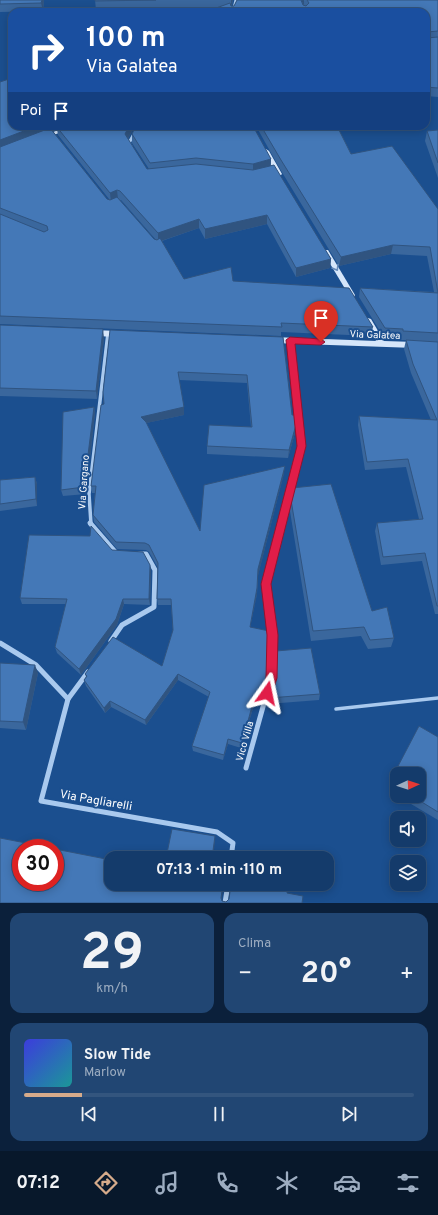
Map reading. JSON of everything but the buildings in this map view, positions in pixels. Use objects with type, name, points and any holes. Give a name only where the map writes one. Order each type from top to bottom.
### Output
[{"type":"street","points":[[40,139],[64,130]]},
{"type":"street","points":[[133,150],[129,143],[136,130]]},
{"type":"street","points":[[53,134],[58,140]]},
{"type":"street","points":[[262,145],[284,184]]},
{"type":"street","points":[[269,172],[276,170]]},
{"type":"street","points":[[321,244],[358,304]]},
{"type":"street","points":[[366,317],[382,344]]},
{"type":"street","points":[[85,332],[124,334]]},
{"type":"street","name":"Via Gargano","points":[[108,333],[89,494],[90,523],[115,553],[123,553]]},
{"type":"street","name":"Via Galatea","points":[[267,340],[424,346]]},
{"type":"street","name":"Vico Villa","points":[[246,768],[271,678],[272,635],[266,584],[301,446],[290,340]]},
{"type":"street","points":[[109,643],[122,625],[154,607],[155,570],[146,554],[131,554]]},
{"type":"street","points":[[0,643],[36,665],[68,699],[92,666]]},
{"type":"street","name":"Via Pagliarelli","points":[[68,699],[41,801],[217,832],[233,842],[232,851]]},
{"type":"street","points":[[225,903],[227,891]]},
{"type":"lane","points":[[336,709],[438,698]]},
{"type":"route","points":[[267,693],[271,678],[272,635],[266,584],[301,446],[290,340],[321,342]]}]
